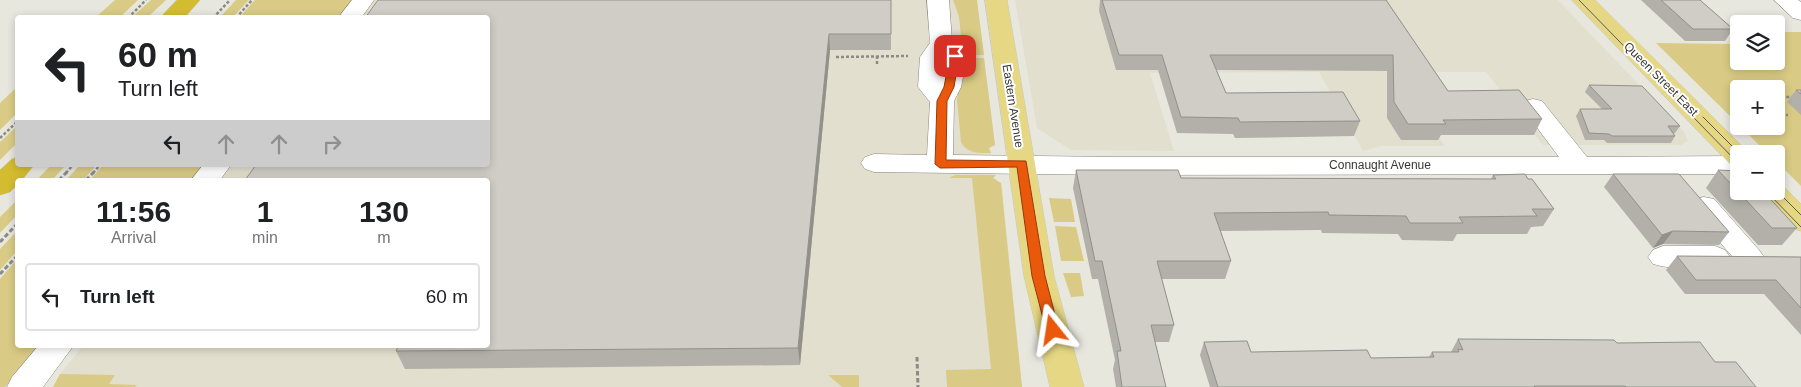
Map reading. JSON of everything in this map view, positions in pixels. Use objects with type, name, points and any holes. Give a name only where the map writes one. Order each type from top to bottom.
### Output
[{"type":"highway","points":[[0,186],[19,167]]},
{"type":"main road","name":"Eastern Avenue","points":[[996,0],[1039,276],[1068,387]]},
{"type":"main road","name":"Queen Street East","points":[[1583,0],[1730,149]]},
{"type":"main road","points":[[1781,200],[1801,221]]},
{"type":"street","points":[[351,15],[363,0]]},
{"type":"street","points":[[938,0],[941,43],[932,57],[930,87],[942,101],[940,164]]},
{"type":"street","points":[[1785,0],[1801,13]]},
{"type":"street","points":[[1533,106],[1579,164]]},
{"type":"street","name":"Connaught Avenue","points":[[874,163],[1115,166],[1730,164]]},
{"type":"street","points":[[1663,257],[1762,257],[1667,164]]},
{"type":"street","points":[[207,178],[216,167]]},
{"type":"street","points":[[24,387],[56,348]]},
{"type":"path","points":[[131,15],[146,0]]},
{"type":"path","points":[[216,15],[230,0]]},
{"type":"path","points":[[239,15],[252,0]]},
{"type":"path","points":[[876,56],[877,64]]},
{"type":"path","points":[[836,57],[915,56]]},
{"type":"path","points":[[1785,97],[1801,97]]},
{"type":"path","points":[[0,138],[15,124]]},
{"type":"path","points":[[61,178],[71,167]]},
{"type":"path","points":[[88,178],[98,167]]},
{"type":"path","points":[[0,242],[15,227]]},
{"type":"path","points":[[0,274],[15,257]]},
{"type":"path","points":[[917,357],[918,387]]},
{"type":"shaded area","points":[[115,0],[138,0],[122,15],[98,15]]},
{"type":"shaded area","points":[[151,0],[166,0],[150,15],[134,15]]},
{"type":"shaded area","points":[[236,0],[249,0],[235,15],[222,15]]},
{"type":"shaded area","points":[[255,0],[977,0],[995,145],[989,148],[996,175],[993,178],[1001,183],[1002,187],[1022,387],[53,387],[60,374],[82,348],[490,348],[490,178],[92,178],[101,167],[490,167],[490,15],[241,15]]},
{"type":"shaded area","points":[[255,0],[352,0],[341,15],[242,15]]},
{"type":"shaded area","points":[[953,0],[977,0],[984,55],[963,55],[959,17]]},
{"type":"shaded area","points":[[1015,0],[1558,0],[1685,133],[1688,141],[1681,145],[1543,145],[1486,72],[1397,72],[1445,146],[1381,146],[1363,151],[1319,72],[1150,73],[1174,151],[1071,150],[1037,128]]},
{"type":"shaded area","points":[[1785,32],[1801,32],[1801,186],[1785,170],[1785,145],[1759,145],[1749,135],[1785,135],[1785,80],[1730,80],[1730,116],[1656,43],[1730,44],[1730,70],[1785,70]]},
{"type":"shaded area","points":[[963,58],[984,58],[995,145],[989,148],[991,153],[970,151],[961,142],[957,100]]},
{"type":"shaded area","points":[[15,89],[15,115],[0,130],[0,103]]},
{"type":"shaded area","points":[[15,128],[15,145],[0,160],[0,142]]},
{"type":"shaded area","points":[[49,167],[64,167],[54,178],[39,178]]},
{"type":"shaded area","points":[[78,167],[95,167],[85,178],[68,178]]},
{"type":"shaded area","points":[[101,167],[204,167],[194,178],[92,178]]},
{"type":"shaded area","points":[[955,175],[996,175],[993,178],[1001,183],[1022,387],[947,387],[946,370],[991,369],[972,178],[949,178]]},
{"type":"shaded area","points":[[1049,198],[1071,199],[1075,222],[1054,222]]},
{"type":"shaded area","points":[[15,202],[15,217],[0,233],[0,217]]},
{"type":"shaded area","points":[[1055,226],[1076,227],[1084,261],[1061,261]]},
{"type":"shaded area","points":[[15,233],[15,253],[0,270],[0,249]]},
{"type":"shaded area","points":[[15,261],[15,348],[39,348],[5,387],[0,387],[0,279]]},
{"type":"shaded area","points":[[1063,273],[1080,273],[1084,296],[1071,297]]},
{"type":"shaded area","points":[[60,374],[115,375],[109,384],[137,385],[135,387],[53,387]]},
{"type":"shaded area","points":[[828,375],[859,375],[859,387],[842,387]]},
{"type":"building","points":[[378,0],[891,0],[891,34],[829,34],[798,348],[396,351],[398,348],[490,348],[490,178],[246,178],[255,167],[490,167],[490,15],[367,15]]},
{"type":"building","points":[[1102,0],[1386,0],[1448,91],[1519,90],[1542,119],[1443,120],[1446,124],[1408,124],[1394,102],[1393,55],[1210,55],[1226,93],[1343,92],[1360,121],[1240,122],[1238,118],[1181,117],[1162,55],[1119,55]]},
{"type":"building","points":[[1661,0],[1700,0],[1730,26],[1730,29],[1693,29]]},
{"type":"building","points":[[1589,85],[1642,86],[1680,126],[1668,126],[1675,136],[1612,136],[1609,134],[1589,133],[1580,109],[1612,109]]},
{"type":"building","points":[[1076,170],[1178,170],[1181,178],[1496,179],[1493,175],[1525,174],[1528,179],[1532,179],[1554,209],[1532,209],[1537,216],[1459,217],[1463,223],[1410,223],[1406,216],[1329,215],[1328,212],[1214,213],[1231,261],[1157,261],[1174,325],[1151,325],[1166,387],[1122,387],[1117,351],[1121,351],[1102,261],[1095,261]]},
{"type":"building","points":[[1718,170],[1730,171],[1730,183]]},
{"type":"building","points":[[1613,174],[1679,174],[1729,232],[1673,231],[1662,235]]},
{"type":"building","points":[[1746,200],[1771,200],[1797,228],[1772,228]]},
{"type":"building","points":[[1677,256],[1801,257],[1801,308],[1776,280],[1696,280]]},
{"type":"building","points":[[1458,339],[1614,340],[1617,343],[1700,342],[1715,362],[1736,362],[1756,387],[1218,387],[1204,342],[1247,341],[1251,352],[1367,350],[1371,358],[1434,357],[1432,352],[1459,352],[1458,349],[1463,350]]},
{"type":"tram line","points":[[1579,0],[1730,155]]},
{"type":"tram line","points":[[1703,117],[1731,145]]},
{"type":"tram line","points":[[1785,199],[1801,215]]},
{"type":"tram line","points":[[1775,200],[1801,227]]},
{"type":"route","points":[[955,56],[949,87],[942,101],[940,164],[1022,164],[1039,276],[1053,330]]}]
